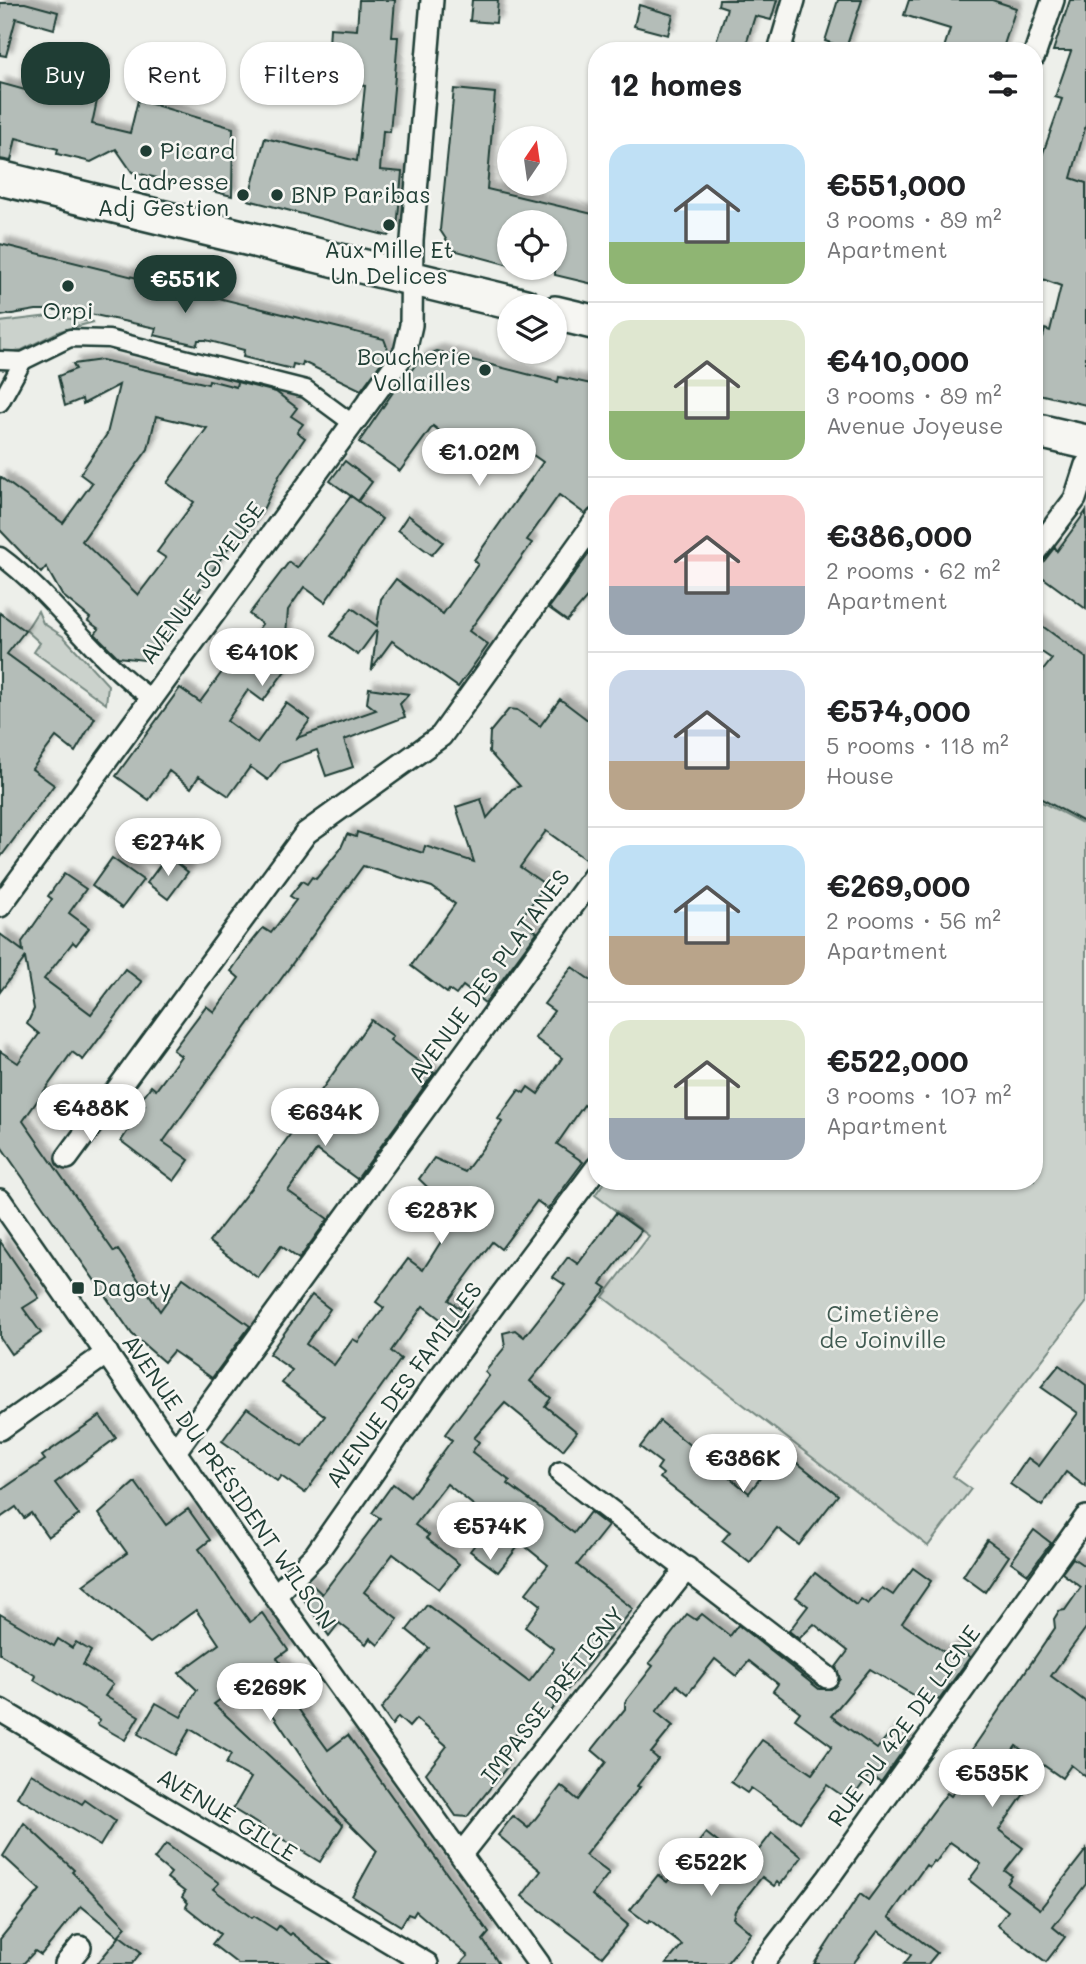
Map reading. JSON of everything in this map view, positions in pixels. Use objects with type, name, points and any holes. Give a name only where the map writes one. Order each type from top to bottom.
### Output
[{"type":"main road","points":[[0,178],[497,300]]},
{"type":"main road","points":[[567,316],[588,321]]},
{"type":"main road","points":[[1043,432],[1086,442]]},
{"type":"street","name":"AVENUE JOYEUSE","points":[[0,906],[405,352],[411,325],[412,240],[432,0]]},
{"type":"street","points":[[782,42],[794,0]]},
{"type":"street","points":[[1039,42],[1053,0]]},
{"type":"street","points":[[0,360],[23,360],[70,338],[109,339],[306,389],[352,423]]},
{"type":"street","points":[[0,403],[23,360]]},
{"type":"street","points":[[1043,541],[1075,499],[1086,464]]},
{"type":"street","points":[[67,1158],[306,833],[441,736],[588,532]]},
{"type":"street","points":[[0,556],[20,570],[120,676],[151,698]]},
{"type":"street","name":"AVENUE DES PLATANES","points":[[176,1450],[588,884]]},
{"type":"street","name":"AVENUE DES FAMILLES","points":[[275,1596],[316,1554],[432,1388],[588,1179]]},
{"type":"street","name":"AVENUE DU PRÉSIDENT WILSON","points":[[0,1200],[275,1596],[539,1964]]},
{"type":"street","points":[[0,1429],[107,1353]]},
{"type":"street","points":[[561,1472],[827,1677]]},
{"type":"street","name":"RUE DU 42E DE LIGNE","points":[[762,1964],[827,1880],[1086,1517]]},
{"type":"street","name":"IMPASSE BRÉTIGNY","points":[[461,1854],[687,1567]]},
{"type":"street","name":"AVENUE GILLE","points":[[0,1710],[427,1964]]},
{"type":"street","points":[[66,1964],[80,1947]]},
{"type":"green space","points":[[49,316],[94,322],[60,331],[22,350],[0,353],[0,322]]},
{"type":"green space","points":[[38,611],[43,623],[64,637],[108,685],[106,704],[34,652],[40,643],[26,630]]},
{"type":"green space","name":"Cimetière de Joinville","points":[[1043,803],[1086,825],[1086,1303],[953,1476],[971,1489],[928,1546],[603,1297],[649,1236],[595,1195],[599,1190],[1043,1190]]},
{"type":"building","points":[[359,0],[395,0],[392,37],[398,37],[394,88],[390,132],[383,131],[380,170],[402,172],[397,229],[388,236],[248,200],[265,138],[357,161],[364,105],[364,42],[329,42],[330,28],[357,30]]},
{"type":"building","points":[[472,0],[498,0],[496,23],[470,21]]},
{"type":"building","points":[[719,0],[777,0],[771,20],[755,16],[747,42],[716,42],[727,8],[718,5]]},
{"type":"building","points":[[838,0],[862,0],[848,42],[825,41]]},
{"type":"building","points":[[909,0],[992,0],[1016,8],[1005,42],[946,42],[950,29],[904,15]]},
{"type":"building","points":[[1070,0],[1086,0],[1086,125],[1071,178],[1086,183],[1086,405],[1043,395],[1043,337],[1045,329],[1050,331],[1061,286],[1043,279],[1043,153],[1062,99],[1055,97],[1071,51],[1053,51]]},
{"type":"building","points":[[0,3],[25,3],[58,12],[54,29],[16,18],[6,56],[0,55]]},
{"type":"building","points":[[639,5],[673,15],[668,35],[634,26]]},
{"type":"building","points":[[0,83],[21,89],[21,105],[96,105],[92,124],[130,133],[137,105],[155,105],[233,128],[232,196],[132,172],[116,149],[91,162],[57,154],[58,149],[16,138],[11,161],[0,159]]},
{"type":"building","points":[[454,89],[495,93],[487,189],[497,191],[497,196],[517,196],[588,213],[588,283],[567,278],[567,210],[497,210],[497,262],[453,250],[440,230]]},
{"type":"building","points":[[0,244],[384,339],[389,352],[361,390],[303,362],[302,366],[293,364],[292,369],[243,357],[244,350],[206,340],[198,340],[197,345],[154,335],[156,328],[71,310],[36,310],[0,316]]},
{"type":"building","points":[[437,351],[558,382],[559,377],[588,383],[588,512],[585,514],[559,495],[527,540],[532,543],[469,631],[488,645],[458,687],[392,641],[372,668],[377,629],[358,655],[331,636],[352,608],[377,626],[381,599],[396,579],[443,614],[478,564],[474,560],[543,462],[514,442],[496,467],[467,447],[465,451],[433,426],[400,471],[359,442],[400,382],[401,385],[421,357]]},
{"type":"building","points":[[102,360],[208,384],[209,380],[236,387],[237,382],[276,392],[297,408],[291,416],[303,424],[297,432],[305,438],[280,474],[260,516],[238,547],[233,541],[158,650],[153,647],[144,660],[118,657],[95,634],[99,629],[88,621],[90,618],[62,595],[46,567],[41,573],[0,530],[0,477],[63,523],[92,483],[80,474],[107,434],[119,385],[83,404],[82,399],[65,406],[58,376],[76,369],[73,364]],"holes":[[[156,416],[207,428],[167,483],[194,502],[157,552],[166,558],[138,595],[82,541],[148,449]]]},
{"type":"building","points":[[345,461],[372,482],[358,501],[330,481]]},
{"type":"building","points":[[351,496],[382,519],[325,602],[304,587],[288,610],[286,634],[281,641],[289,647],[290,664],[263,701],[248,690],[227,721],[257,743],[286,703],[310,720],[297,738],[376,710],[367,703],[369,688],[409,694],[400,704],[405,717],[344,740],[353,767],[326,776],[317,750],[281,763],[268,780],[250,767],[229,796],[199,776],[191,788],[169,771],[149,800],[116,776],[180,688],[200,702],[230,661],[233,663],[262,624],[249,614],[289,562],[297,568]]},
{"type":"building","points":[[1086,511],[1086,609],[1043,578],[1043,562],[1055,547],[1057,551]]},
{"type":"building","points":[[408,515],[443,542],[432,555],[398,530]]},
{"type":"building","points":[[588,555],[588,596],[567,621],[549,608]]},
{"type":"building","points":[[0,613],[25,631],[7,654],[95,718],[75,752],[56,737],[32,769],[54,785],[0,858]]},
{"type":"building","points":[[1043,627],[1086,658],[1086,823],[1043,800],[1043,670],[1052,659],[1043,653]]},
{"type":"building","points":[[560,699],[588,720],[588,861],[546,831],[520,867],[546,885],[520,919],[537,932],[485,1003],[463,986],[456,995],[449,990],[447,993],[411,966],[455,904],[432,887],[363,866],[163,1142],[189,1160],[174,1181],[121,1141],[145,1105],[140,1101],[151,1086],[156,1090],[181,1056],[173,1050],[206,1006],[214,1012],[239,978],[231,971],[247,948],[263,928],[271,933],[296,900],[290,896],[302,881],[307,884],[312,877],[316,879],[340,850],[347,834],[356,837],[357,832],[423,853],[425,846],[474,862],[456,807],[481,799],[487,818],[512,789],[520,786],[489,752],[490,732],[509,709],[517,710],[540,726]]},
{"type":"building","points":[[167,856],[188,872],[168,899],[147,883]]},
{"type":"building","points":[[112,858],[143,880],[122,908],[92,886]]},
{"type":"building","points":[[64,874],[86,889],[69,913],[89,928],[76,945],[73,942],[44,979],[91,1014],[125,969],[142,982],[83,1060],[72,1052],[23,1121],[114,1252],[118,1250],[160,1311],[183,1278],[250,1326],[212,1378],[173,1351],[164,1362],[132,1334],[0,1145],[0,1051],[18,1063],[39,1034],[27,1024],[34,1009],[25,958],[0,992],[0,934],[23,951],[22,942],[52,899],[48,896]]},
{"type":"building","points":[[572,967],[588,979],[588,1108],[584,1105],[557,1144],[583,1162],[548,1209],[537,1201],[501,1249],[492,1242],[449,1300],[467,1314],[456,1331],[423,1306],[391,1351],[401,1359],[305,1493],[281,1476],[277,1481],[222,1441],[247,1408],[302,1446],[325,1416],[282,1383],[292,1370],[269,1354],[312,1295],[330,1309],[306,1344],[334,1365],[353,1339],[358,1342],[384,1308],[376,1302],[408,1259],[423,1270],[457,1216],[419,1179],[434,1158],[465,1172],[502,1122],[498,1119],[519,1090],[524,1093],[528,1087],[538,1094],[562,1058],[535,1038],[554,1011],[544,1004]]},
{"type":"building","points":[[371,1020],[393,1036],[390,1040],[434,1073],[357,1179],[317,1150],[288,1191],[328,1219],[299,1259],[281,1246],[258,1278],[209,1242],[265,1170]]},
{"type":"building","points":[[616,1213],[641,1231],[601,1284],[607,1288],[530,1381],[551,1398],[545,1406],[577,1432],[563,1450],[505,1403],[474,1438],[479,1442],[472,1452],[510,1481],[508,1484],[574,1533],[590,1512],[608,1526],[577,1565],[633,1609],[547,1715],[537,1706],[502,1752],[506,1755],[500,1762],[507,1767],[467,1817],[456,1816],[426,1773],[447,1746],[416,1719],[409,1727],[398,1717],[392,1725],[381,1709],[429,1648],[407,1630],[427,1605],[529,1682],[554,1649],[525,1627],[541,1605],[526,1593],[548,1565],[521,1543],[498,1572],[470,1551],[493,1521],[447,1484],[415,1525],[429,1535],[426,1538],[459,1564],[439,1589],[393,1554],[364,1592],[398,1619],[378,1645],[370,1638],[366,1644],[339,1623],[329,1636],[298,1591],[308,1581],[322,1594],[380,1518],[372,1513],[393,1484],[410,1497],[452,1440],[445,1434],[489,1376],[485,1372],[505,1347],[503,1333],[515,1330],[524,1337],[565,1285],[553,1277],[568,1257],[578,1264]]},
{"type":"building","points":[[0,1241],[39,1298],[23,1308],[41,1333],[11,1354],[0,1338]]},
{"type":"building","points":[[1059,1365],[1086,1385],[1086,1487],[1066,1472],[1042,1506],[1010,1484],[1028,1458],[1039,1466],[1078,1413],[1041,1387]]},
{"type":"building","points":[[100,1416],[116,1438],[55,1483],[79,1515],[48,1537],[31,1513],[24,1518],[16,1507],[0,1518],[0,1491],[45,1460],[42,1456]]},
{"type":"building","points":[[660,1421],[749,1493],[781,1450],[838,1495],[799,1545],[777,1528],[750,1563],[722,1541],[730,1532],[660,1478],[663,1474],[657,1469],[661,1463],[640,1447]]},
{"type":"building","points":[[135,1482],[166,1525],[188,1509],[210,1540],[199,1549],[221,1582],[250,1622],[262,1613],[288,1650],[277,1658],[307,1700],[297,1707],[328,1750],[348,1735],[489,1933],[483,1940],[499,1964],[460,1964],[468,1956],[416,1911],[413,1916],[408,1914],[401,1926],[352,1896],[377,1851],[339,1813],[249,1679],[214,1704],[343,1825],[320,1862],[233,1809],[251,1778],[226,1764],[231,1754],[190,1729],[175,1755],[138,1734],[156,1703],[181,1717],[197,1690],[179,1673],[219,1644],[196,1610],[150,1643],[83,1585],[127,1553],[99,1514]]},
{"type":"building","points":[[1034,1530],[1051,1543],[1028,1574],[1011,1562]]},
{"type":"building","points":[[987,1540],[1009,1556],[985,1592],[963,1576]]},
{"type":"building","points":[[1073,1558],[1086,1567],[1086,1628],[1051,1676],[1086,1702],[1086,1777],[1071,1765],[1062,1778],[1016,1746],[996,1774],[1024,1794],[999,1830],[1023,1848],[1005,1871],[1012,1876],[1007,1884],[1040,1909],[1086,1850],[1086,1884],[1053,1927],[1065,1937],[1046,1962],[997,1925],[1008,1911],[969,1880],[981,1864],[950,1842],[936,1862],[929,1868],[926,1865],[889,1917],[937,1953],[928,1964],[904,1964],[911,1955],[878,1931],[853,1964],[814,1964],[860,1894],[868,1900],[947,1793],[951,1796],[975,1764],[969,1761],[975,1753],[971,1751],[1055,1628],[1054,1619],[1059,1611],[1065,1610],[1081,1587],[1062,1573]]},
{"type":"building","points":[[913,1568],[931,1581],[902,1623],[947,1654],[953,1646],[970,1657],[939,1700],[935,1697],[929,1705],[870,1669],[831,1716],[877,1749],[891,1731],[909,1742],[881,1782],[870,1774],[856,1793],[852,1789],[846,1798],[827,1785],[800,1822],[751,1788],[747,1793],[731,1782],[762,1740],[812,1774],[832,1746],[795,1719],[800,1712],[773,1691],[778,1684],[749,1661],[736,1676],[715,1659],[688,1694],[677,1685],[656,1712],[673,1726],[651,1753],[658,1759],[637,1786],[640,1787],[585,1855],[609,1873],[592,1895],[628,1925],[602,1957],[522,1896],[541,1871],[498,1835],[513,1816],[528,1828],[561,1786],[578,1800],[606,1762],[592,1750],[625,1709],[625,1702],[653,1666],[649,1663],[687,1614],[696,1620],[702,1614],[730,1636],[738,1625],[819,1689],[831,1689],[840,1679],[836,1667],[848,1651],[814,1624],[799,1639],[789,1631],[808,1606],[796,1597],[815,1573],[856,1605],[861,1599],[868,1604],[882,1588],[893,1595]]},
{"type":"building","points":[[0,1614],[54,1646],[58,1639],[72,1648],[76,1642],[91,1651],[83,1665],[113,1684],[105,1696],[139,1716],[125,1740],[97,1724],[100,1720],[34,1680],[36,1676],[0,1654]]},
{"type":"building","points":[[31,1773],[82,1804],[85,1800],[115,1821],[100,1846],[17,1797]]},
{"type":"building","points":[[24,1823],[74,1870],[72,1872],[126,1927],[118,1936],[81,1906],[41,1955],[35,1951],[23,1964],[0,1964],[0,1939],[40,1890],[3,1856]]},
{"type":"building","points":[[706,1833],[747,1865],[772,1833],[802,1857],[780,1885],[777,1882],[774,1886],[762,1877],[735,1911],[733,1918],[751,1933],[726,1964],[666,1964],[682,1945],[650,1920],[648,1923],[630,1910],[658,1875],[667,1882]]},
{"type":"building","points":[[166,1844],[219,1883],[213,1889],[252,1918],[254,1916],[276,1930],[279,1926],[290,1935],[292,1933],[331,1964],[238,1964],[212,1944],[220,1934],[186,1907],[188,1903],[182,1897],[185,1892],[167,1878],[171,1873],[154,1859]]},
{"type":"building","points":[[120,1936],[141,1952],[132,1964],[97,1964]]},
{"type":"place","name":"Picard","points":[[146,151]]},
{"type":"place","name":"L'adresse Adj Gestion","points":[[243,195]]},
{"type":"place","name":"BNP Paribas","points":[[277,195]]},
{"type":"place","name":"Aux Mille Et Un Delices","points":[[389,225]]},
{"type":"place","name":"Orpi","points":[[68,286]]},
{"type":"place","name":"Boucherie Vollailles","points":[[485,370]]},
{"type":"place","name":"Dagoty","points":[[78,1288]]}]
